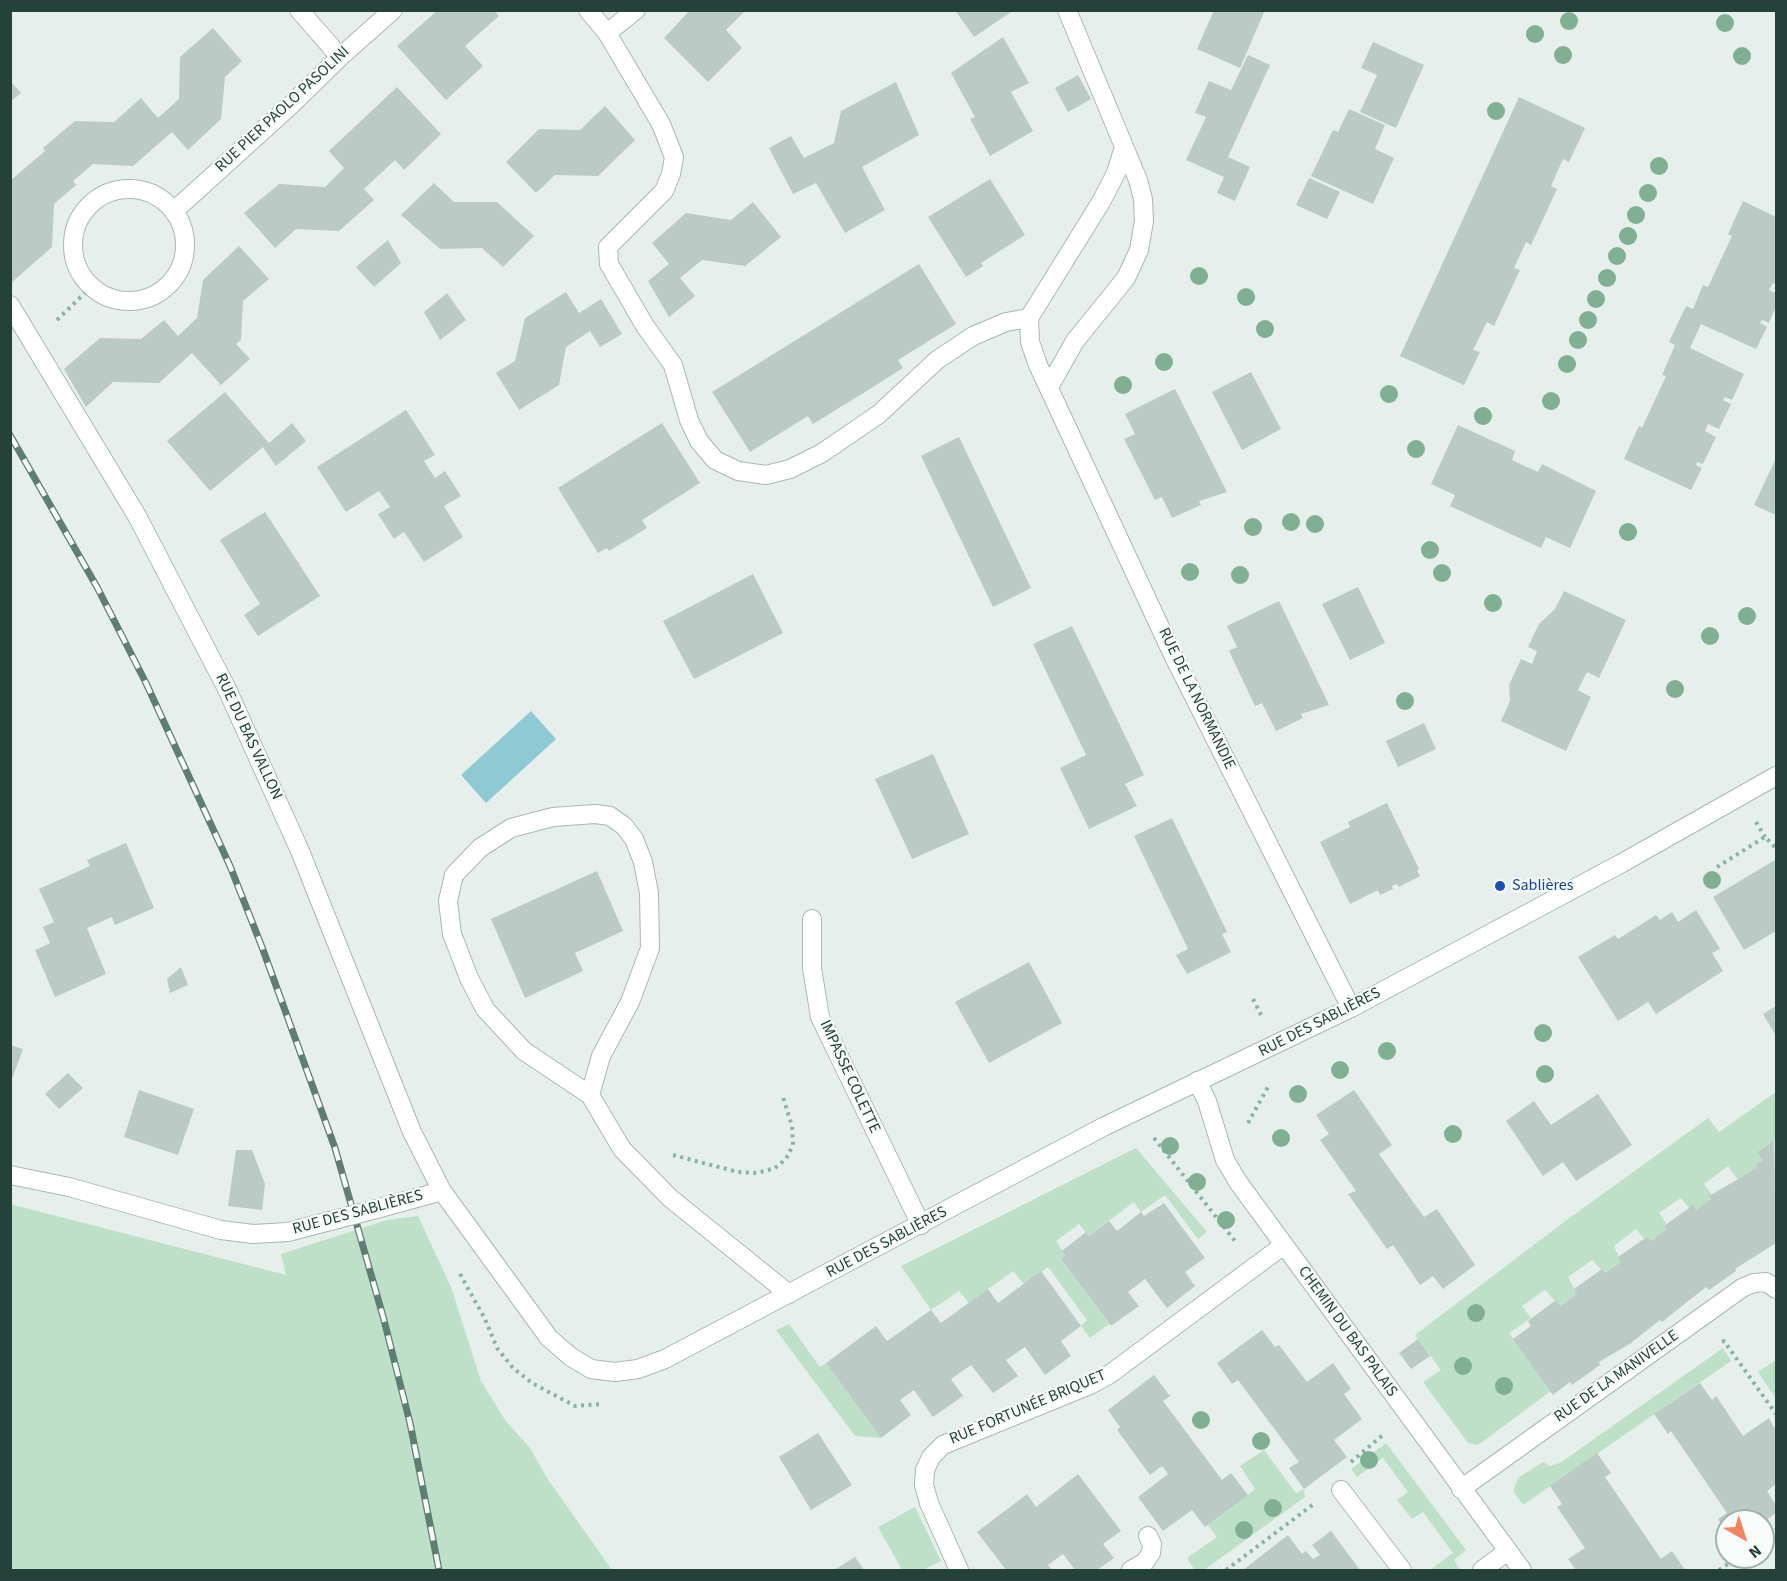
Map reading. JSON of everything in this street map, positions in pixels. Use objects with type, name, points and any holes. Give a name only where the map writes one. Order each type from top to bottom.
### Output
[{"type":"street","points":[[299,10],[340,57]]},
{"type":"street","name":"RUE PIER PAOLO PASOLINI","points":[[174,211],[393,10]]},
{"type":"street","points":[[588,10],[607,33],[662,124],[674,157],[671,174],[664,191],[608,247],[609,264],[645,326],[673,365],[689,420],[699,441],[715,460],[738,471],[766,475],[790,469],[822,453],[879,414],[937,360],[964,342],[1006,322],[1029,318],[1101,202],[1116,173],[1124,147]]},
{"type":"street","points":[[607,33],[636,10]]},
{"type":"street","points":[[1049,387],[1075,341],[1126,278],[1139,250],[1144,221],[1143,199],[1067,10]]},
{"type":"street","points":[[124,189],[143,190],[160,198],[174,211],[183,228],[186,246],[182,264],[174,281],[151,297],[124,302],[106,297],[90,287],[79,272],[73,255],[73,236],[79,218],[91,204],[106,194],[124,189]]},
{"type":"street","name":"RUE DU BAS VALLON","points":[[10,305],[35,342],[138,516],[227,689],[300,851],[412,1132],[442,1191]]},
{"type":"street","name":"RUE DE LA NORMANDIE","points":[[1029,318],[1030,342],[1049,387],[1173,655],[1351,1008]]},
{"type":"street","name":"RUE DES SABLIÈRES","points":[[10,1175],[69,1187],[221,1230],[253,1234],[288,1232],[442,1191],[549,1338],[571,1357],[591,1369],[615,1372],[639,1369],[665,1359],[1105,1126],[1274,1047],[1351,1008],[1622,863],[1776,777]]},
{"type":"street","points":[[590,1095],[601,1056],[630,1002],[650,948],[649,893],[643,862],[634,839],[624,826],[610,816],[595,814],[553,817],[511,828],[480,848],[454,875],[448,901],[452,934],[469,978],[485,1010],[524,1051],[590,1095],[622,1149],[670,1198],[789,1294]]},
{"type":"street","name":"IMPASSE COLETTE","points":[[812,919],[812,968],[820,1017],[921,1225]]},
{"type":"street","name":"CHEMIN DU BAS PALAIS","points":[[1197,1082],[1207,1101],[1225,1160],[1284,1245],[1522,1570]]},
{"type":"street","name":"RUE FORTUNÉE BRIQUET","points":[[959,1570],[929,1503],[924,1485],[925,1470],[937,1451],[962,1435],[1090,1385],[1110,1374],[1284,1245]]},
{"type":"street","name":"RUE DE LA MANIVELLE","points":[[1461,1489],[1742,1288],[1766,1282],[1776,1289]]},
{"type":"street","points":[[1341,1491],[1402,1570]]},
{"type":"street","points":[[1131,1570],[1145,1562],[1151,1553],[1152,1544],[1148,1536]]},
{"type":"street","points":[[1482,1570],[1508,1551]]},
{"type":"path","points":[[35,342],[90,287]]},
{"type":"path","points":[[1717,867],[1765,837],[1776,848]]},
{"type":"path","points":[[1246,1127],[1259,1099],[1271,1081],[1287,1073],[1253,999]]},
{"type":"path","points":[[622,1149],[674,1155],[738,1172],[757,1173],[775,1168],[786,1159],[793,1145],[792,1126],[782,1094]]},
{"type":"path","points":[[1150,1133],[1255,1266]]},
{"type":"path","points":[[456,1268],[485,1319],[497,1347],[513,1368],[539,1388],[575,1406],[606,1403]]},
{"type":"path","points":[[1715,1348],[1724,1341],[1776,1414]]},
{"type":"path","points":[[1226,1570],[1318,1501]]},
{"type":"green space","points":[[1776,1092],[1776,1143],[1774,1140],[1758,1151],[1763,1160],[1756,1164],[1757,1168],[1739,1181],[1728,1166],[1704,1184],[1712,1195],[1711,1199],[1696,1210],[1689,1208],[1681,1198],[1659,1213],[1666,1223],[1664,1226],[1666,1229],[1651,1241],[1648,1237],[1644,1239],[1636,1229],[1614,1246],[1621,1262],[1605,1273],[1592,1260],[1568,1277],[1577,1294],[1560,1306],[1545,1290],[1522,1306],[1531,1318],[1509,1333],[1551,1391],[1478,1445],[1468,1443],[1423,1382],[1441,1370],[1415,1335],[1568,1219],[1708,1118],[1719,1132]]},
{"type":"green space","points":[[1136,1148],[1207,1232],[1198,1239],[1165,1195],[1141,1212],[1134,1202],[1089,1236],[1079,1224],[1056,1241],[1065,1255],[1061,1259],[1109,1324],[1090,1338],[1081,1326],[1087,1320],[1048,1267],[1024,1284],[1013,1271],[969,1303],[959,1291],[931,1310],[901,1266]]},
{"type":"green space","points":[[10,1204],[286,1275],[281,1254],[387,1220],[418,1216],[451,1287],[481,1381],[505,1420],[530,1448],[547,1478],[612,1570],[11,1570]]},
{"type":"green space","points":[[789,1324],[820,1367],[826,1363],[881,1438],[855,1436],[776,1330]]},
{"type":"green space","points":[[1723,1348],[1731,1361],[1523,1505],[1513,1491],[1518,1478],[1543,1462],[1550,1466],[1560,1463]]},
{"type":"green space","points":[[1776,1360],[1776,1399],[1758,1372]]},
{"type":"green space","points":[[1386,1443],[1466,1550],[1454,1560],[1460,1570],[1430,1570],[1453,1553],[1423,1512],[1412,1519],[1397,1500],[1408,1492],[1383,1458],[1357,1477],[1351,1469]]},
{"type":"green space","points":[[1264,1450],[1296,1493],[1304,1489],[1305,1497],[1204,1570],[1194,1569],[1187,1558],[1217,1537],[1208,1525],[1255,1489],[1240,1466]]},
{"type":"green space","points":[[915,1507],[941,1561],[923,1570],[902,1570],[878,1527]]},
{"type":"water","points":[[531,711],[556,739],[486,803],[461,775]]},
{"type":"building","points":[[438,10],[494,10],[499,16],[465,46],[483,66],[446,100],[397,46]]},
{"type":"building","points":[[690,10],[746,10],[726,30],[742,48],[708,82],[664,38]]},
{"type":"building","points":[[955,10],[1014,10],[974,37]]},
{"type":"building","points":[[1214,10],[1265,10],[1240,68],[1197,49]]},
{"type":"building","points":[[213,28],[242,61],[225,77],[221,119],[188,150],[172,132],[133,166],[93,164],[73,181],[76,185],[54,204],[52,247],[10,284],[10,181],[45,151],[43,148],[75,121],[114,122],[141,98],[158,118],[179,99],[180,57]]},
{"type":"building","points":[[1003,37],[1029,83],[1011,92],[1033,131],[990,156],[970,119],[975,117],[951,73]]},
{"type":"building","points":[[1373,42],[1424,65],[1396,128],[1360,112],[1377,75],[1361,68]]},
{"type":"building","points":[[1248,55],[1270,65],[1228,157],[1250,167],[1235,201],[1217,193],[1224,177],[1186,160],[1206,117],[1195,113],[1209,81],[1231,90]]},
{"type":"building","points":[[1078,75],[1091,99],[1068,112],[1055,88]]},
{"type":"building","points":[[10,81],[21,93],[10,102]]},
{"type":"building","points":[[896,82],[919,135],[862,167],[885,210],[845,233],[816,183],[793,194],[769,148],[791,136],[804,158],[834,143],[841,111]]},
{"type":"building","points":[[397,87],[441,134],[404,170],[395,160],[364,189],[374,200],[339,231],[296,229],[275,248],[244,213],[279,184],[325,187],[344,168],[329,151]]},
{"type":"building","points":[[1519,97],[1585,128],[1569,162],[1563,159],[1551,186],[1557,189],[1531,245],[1526,242],[1514,268],[1520,270],[1494,326],[1487,322],[1473,350],[1480,352],[1464,385],[1400,356]]},
{"type":"building","points":[[605,106],[635,140],[598,176],[555,175],[536,193],[506,162],[539,129],[580,130]]},
{"type":"building","points":[[1349,109],[1385,125],[1375,149],[1394,158],[1373,204],[1311,176],[1333,130],[1338,132]]},
{"type":"building","points":[[1309,178],[1340,192],[1327,219],[1296,205]]},
{"type":"building","points":[[990,179],[1025,235],[981,263],[983,266],[966,277],[928,217]]},
{"type":"building","points":[[434,183],[454,202],[497,202],[534,236],[503,267],[482,248],[440,249],[401,215]]},
{"type":"building","points":[[1743,201],[1776,217],[1776,284],[1773,283],[1769,290],[1776,293],[1776,306],[1769,323],[1762,320],[1760,323],[1767,327],[1756,349],[1701,324],[1690,348],[1744,374],[1732,400],[1725,397],[1723,400],[1731,404],[1719,429],[1708,424],[1705,431],[1716,437],[1703,464],[1697,462],[1696,465],[1702,468],[1691,490],[1624,459],[1639,426],[1642,428],[1666,376],[1662,375],[1675,345],[1669,342],[1686,306],[1693,309],[1703,285],[1708,287],[1732,236],[1728,234]]},
{"type":"building","points":[[753,202],[781,237],[745,266],[702,260],[680,278],[695,296],[669,317],[648,281],[669,264],[652,243],[686,213],[731,220]]},
{"type":"building","points":[[388,240],[401,263],[374,287],[356,267]]},
{"type":"building","points":[[239,246],[269,279],[243,301],[241,340],[236,344],[250,359],[221,385],[192,353],[159,383],[113,382],[86,407],[64,369],[100,338],[141,339],[164,320],[178,336],[197,318],[203,280]]},
{"type":"building","points":[[919,264],[956,324],[898,360],[903,368],[865,392],[813,424],[808,416],[750,452],[712,392]]},
{"type":"building","points":[[566,292],[579,313],[601,299],[622,334],[600,347],[590,331],[566,347],[559,385],[519,410],[496,373],[515,361],[525,318]]},
{"type":"building","points":[[447,293],[466,320],[440,340],[424,312]]},
{"type":"building","points":[[1251,372],[1281,429],[1242,450],[1212,392]]},
{"type":"building","points":[[1175,389],[1227,492],[1199,501],[1201,505],[1172,518],[1162,497],[1155,500],[1124,439],[1135,434],[1125,414]]},
{"type":"building","points":[[225,392],[269,443],[292,423],[306,441],[276,466],[263,447],[210,491],[167,441]]},
{"type":"building","points":[[406,410],[435,455],[424,461],[435,478],[445,471],[461,496],[444,506],[463,537],[424,562],[404,532],[394,539],[378,514],[390,507],[379,491],[346,512],[317,467]]},
{"type":"building","points":[[662,423],[700,483],[642,520],[647,528],[609,551],[607,548],[598,553],[558,488]]},
{"type":"building","points":[[1458,425],[1515,451],[1512,460],[1538,472],[1542,464],[1596,491],[1570,548],[1546,537],[1541,548],[1450,506],[1455,495],[1431,484]]},
{"type":"building","points":[[959,437],[1031,588],[993,607],[921,456]]},
{"type":"building","points":[[1776,458],[1776,515],[1754,505]]},
{"type":"building","points":[[265,512],[320,596],[258,636],[244,615],[260,604],[220,540]]},
{"type":"building","points":[[753,574],[783,633],[694,679],[663,621]]},
{"type":"building","points":[[1358,587],[1385,643],[1350,660],[1322,604]]},
{"type":"building","points":[[1564,591],[1626,620],[1599,678],[1587,672],[1578,690],[1591,697],[1566,751],[1501,721],[1510,701],[1509,685],[1521,659],[1532,664],[1537,651],[1528,647],[1539,624],[1555,609]]},
{"type":"building","points":[[1279,601],[1329,705],[1301,714],[1303,718],[1276,731],[1262,703],[1255,706],[1229,651],[1237,647],[1227,626]]},
{"type":"building","points":[[1072,626],[1144,775],[1125,784],[1137,806],[1089,829],[1060,768],[1086,755],[1033,644]]},
{"type":"building","points":[[1424,723],[1436,749],[1398,767],[1386,741]]},
{"type":"building","points":[[933,754],[969,834],[912,859],[875,779]]},
{"type":"building","points":[[1387,803],[1419,869],[1417,870],[1420,876],[1399,887],[1397,884],[1392,886],[1393,889],[1380,895],[1378,890],[1350,904],[1320,842],[1350,827],[1348,822]]},
{"type":"building","points":[[1172,818],[1227,932],[1222,934],[1231,952],[1187,974],[1176,955],[1188,949],[1134,836]]},
{"type":"building","points":[[126,843],[154,908],[115,925],[112,917],[87,928],[106,974],[55,997],[35,950],[50,943],[43,927],[54,922],[39,889],[90,866],[87,860]]},
{"type":"building","points":[[1775,860],[1776,931],[1744,950],[1713,897]]},
{"type":"building","points":[[597,871],[623,931],[575,953],[583,971],[525,998],[491,919]]},
{"type":"building","points":[[1696,910],[1720,949],[1712,953],[1723,971],[1656,1014],[1648,1002],[1618,1021],[1578,957],[1615,935],[1618,939],[1656,915],[1660,920],[1672,912],[1678,922]]},
{"type":"building","points":[[1029,962],[1062,1023],[989,1063],[955,1002]]},
{"type":"building","points":[[181,967],[188,985],[170,993],[167,979]]},
{"type":"building","points":[[1776,1006],[1776,1036],[1763,1014]]},
{"type":"building","points":[[10,1045],[23,1049],[11,1082],[10,1082]]},
{"type":"building","points":[[68,1073],[83,1088],[59,1109],[45,1094]]},
{"type":"building","points":[[139,1090],[194,1109],[178,1155],[124,1137]]},
{"type":"building","points":[[1354,1090],[1392,1145],[1379,1154],[1424,1217],[1437,1209],[1475,1265],[1443,1289],[1433,1276],[1420,1285],[1393,1245],[1387,1249],[1348,1194],[1356,1191],[1320,1140],[1329,1134],[1316,1115]]},
{"type":"building","points":[[1598,1094],[1632,1145],[1576,1181],[1563,1162],[1543,1176],[1506,1121],[1534,1101],[1551,1125]]},
{"type":"building","points":[[1774,1140],[1776,1243],[1735,1269],[1736,1271],[1709,1290],[1706,1287],[1662,1322],[1660,1320],[1631,1343],[1599,1362],[1600,1365],[1572,1385],[1570,1382],[1553,1395],[1513,1339],[1531,1326],[1528,1321],[1556,1300],[1560,1306],[1577,1294],[1574,1289],[1602,1269],[1605,1273],[1621,1262],[1618,1257],[1648,1237],[1651,1241],[1666,1229],[1664,1226],[1693,1205],[1696,1210],[1711,1199],[1709,1196],[1757,1168],[1756,1164],[1763,1160],[1757,1152]]},
{"type":"building","points":[[236,1150],[252,1150],[265,1184],[262,1210],[228,1206]]},
{"type":"building","points":[[1164,1203],[1205,1258],[1185,1272],[1195,1286],[1167,1308],[1145,1279],[1128,1292],[1139,1306],[1111,1326],[1061,1259],[1065,1255],[1062,1251],[1086,1232],[1089,1236],[1109,1221],[1117,1231],[1141,1212],[1144,1216]]},
{"type":"building","points":[[1041,1271],[1081,1326],[1061,1341],[1071,1356],[1045,1375],[1025,1347],[1006,1360],[1018,1376],[993,1393],[971,1365],[951,1379],[963,1396],[933,1417],[914,1390],[900,1400],[911,1415],[881,1438],[826,1363],[876,1326],[887,1341],[931,1310],[941,1323],[988,1289],[998,1303]]},
{"type":"building","points":[[1262,1330],[1275,1347],[1279,1345],[1307,1382],[1333,1363],[1351,1389],[1344,1394],[1362,1419],[1334,1440],[1347,1457],[1304,1489],[1289,1468],[1299,1462],[1238,1380],[1232,1384],[1217,1363]]},
{"type":"building","points":[[1418,1339],[1430,1356],[1411,1369],[1399,1353]]},
{"type":"building","points":[[1154,1375],[1170,1396],[1163,1401],[1222,1480],[1231,1473],[1248,1495],[1205,1527],[1192,1510],[1163,1531],[1138,1497],[1168,1474],[1162,1466],[1150,1475],[1117,1430],[1120,1427],[1108,1410]]},
{"type":"building","points":[[1700,1383],[1712,1400],[1716,1396],[1743,1436],[1769,1418],[1776,1431],[1776,1484],[1767,1491],[1776,1505],[1776,1513],[1775,1509],[1724,1509],[1671,1431],[1668,1434],[1654,1414]]},
{"type":"building","points":[[818,1433],[852,1485],[811,1510],[779,1457]]},
{"type":"building","points":[[1597,1453],[1611,1473],[1605,1477],[1661,1559],[1672,1551],[1685,1570],[1576,1570],[1568,1559],[1585,1548],[1557,1507],[1562,1504],[1550,1486]]},
{"type":"building","points":[[1078,1474],[1121,1531],[1103,1544],[1114,1558],[1097,1570],[1075,1570],[1063,1554],[1048,1565],[1052,1570],[1006,1570],[977,1532],[1027,1494],[1036,1507]]},
{"type":"building","points":[[1331,1531],[1360,1570],[1243,1570],[1288,1535],[1302,1554],[1306,1551],[1313,1559],[1320,1555],[1312,1545]]},
{"type":"building","points":[[855,1557],[864,1570],[834,1570]]},
{"type":"railway","points":[[10,435],[97,587],[146,683],[230,866],[262,947],[335,1148],[384,1320],[410,1423],[439,1570]]},
{"type":"place","name":"Sablières","points":[[1500,886]]}]
